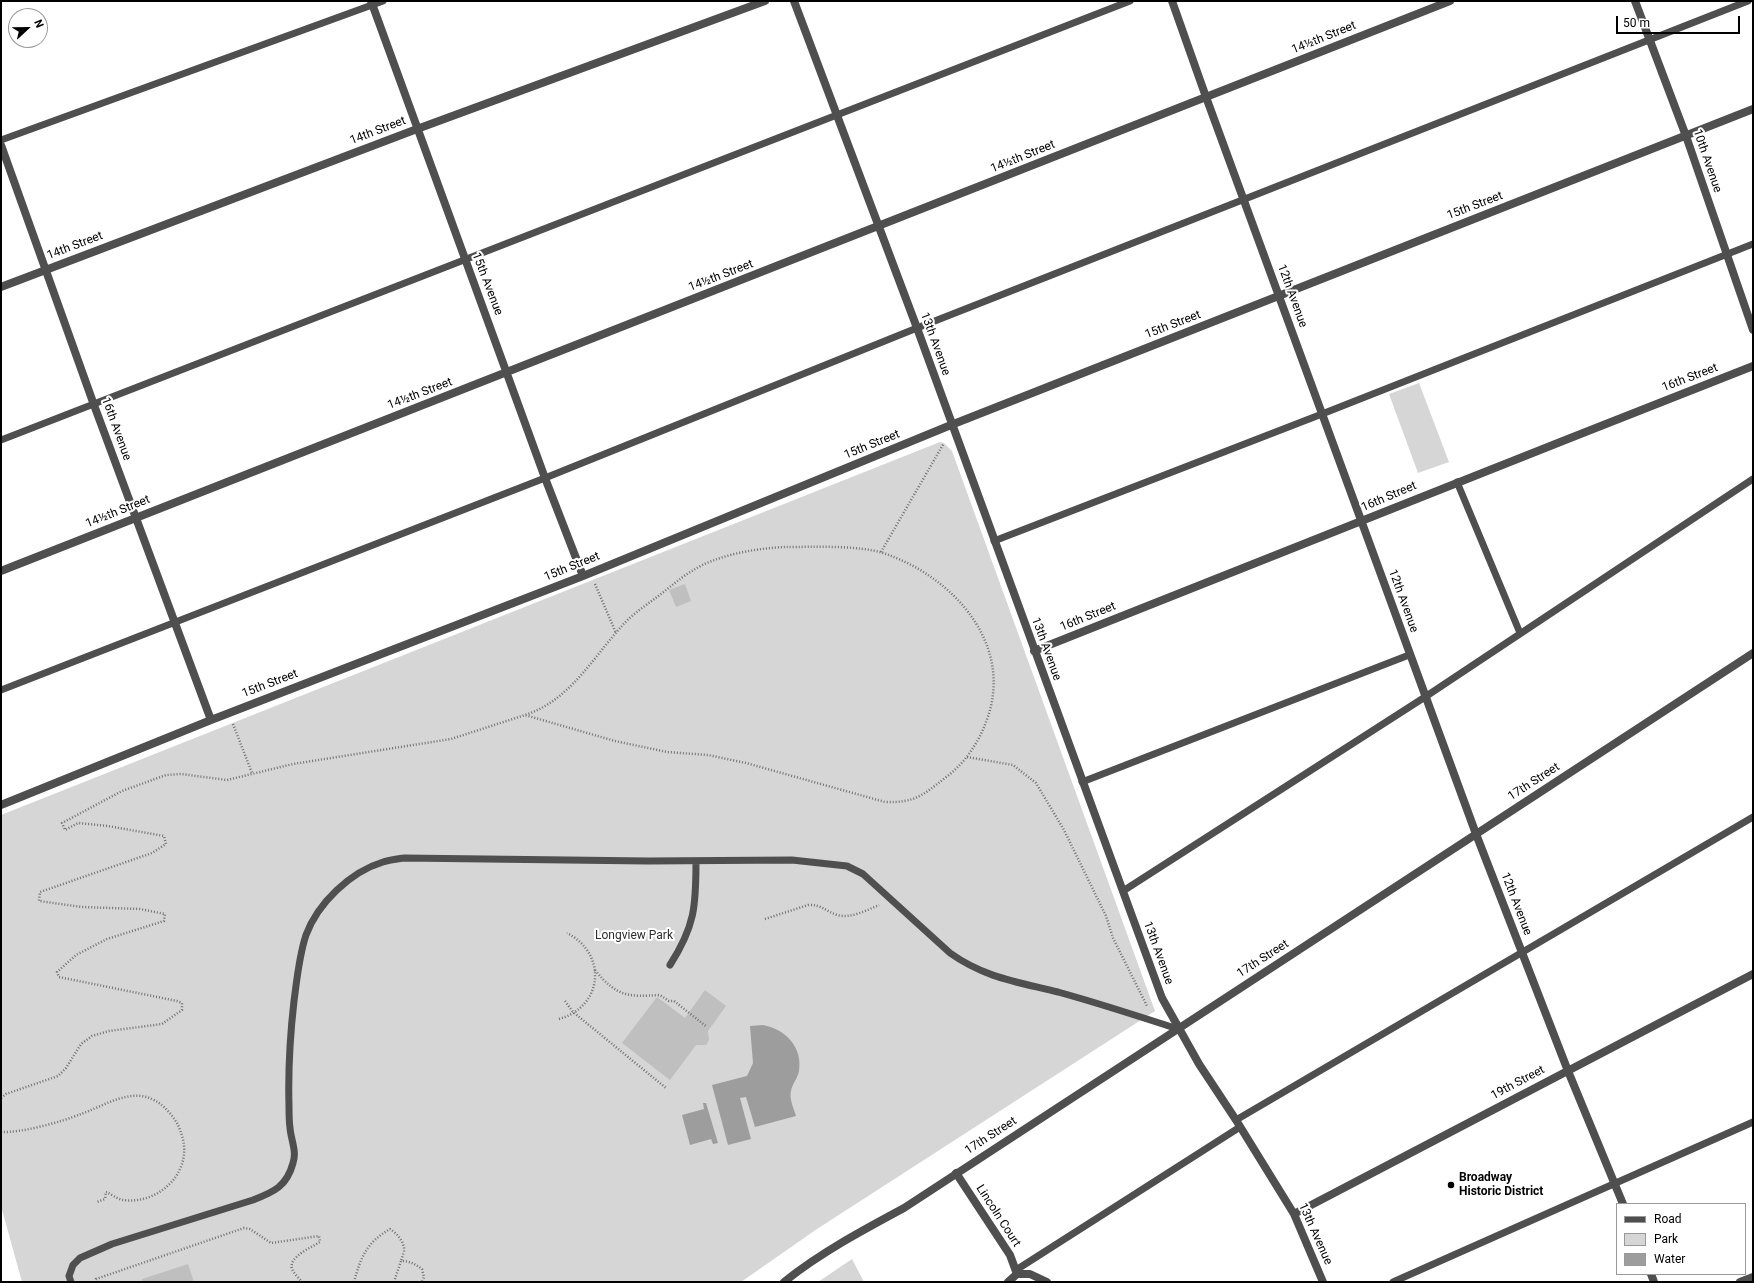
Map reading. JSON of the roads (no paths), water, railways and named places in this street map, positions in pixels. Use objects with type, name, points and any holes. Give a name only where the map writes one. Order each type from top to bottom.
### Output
[{"type":"street","name":"14th Street","points":[[1,287],[417,130],[766,1]]},
{"type":"street","name":"13th Avenue","points":[[794,1],[917,328],[951,425],[1162,998],[1199,1064],[1238,1123],[1294,1214],[1323,1282]]},
{"type":"street","name":"12th Avenue","points":[[1172,1],[1206,98],[1476,834],[1568,1071],[1623,1203]]},
{"type":"street","name":"14½th Street","points":[[1,571],[508,373],[1450,1]]},
{"type":"street","name":"10th Avenue","points":[[1635,1],[1686,136],[1753,330]]},
{"type":"street","name":"15th Avenue","points":[[371,3],[508,373],[545,478],[587,574]]},
{"type":"street","name":"15th Street","points":[[1,805],[211,720],[587,574],[951,425],[1753,109]]},
{"type":"street","name":"16th Avenue","points":[[1,145],[94,405],[211,720]]},
{"type":"street","name":"16th Street","points":[[1034,651],[1361,522],[1456,482],[1753,366]]},
{"type":"street","name":"17th Street","points":[[784,1282],[804,1267],[854,1236],[904,1208],[1753,653]]},
{"type":"street","name":"19th Street","points":[[1294,1214],[1753,974]]},
{"type":"street","name":"Lincoln Court","points":[[956,1173],[1010,1255],[1017,1272]]},
{"type":"street","points":[[1008,1282],[1017,1272],[1030,1274],[1047,1282]]},
{"type":"street","points":[[1740,1282],[1753,1277]]},
{"type":"lane","points":[[1,140],[371,3],[383,1]]},
{"type":"lane","points":[[1,440],[838,116],[1130,1]]},
{"type":"lane","points":[[1,690],[545,478],[917,328],[1748,1]]},
{"type":"lane","points":[[994,541],[1322,414],[1753,244]]},
{"type":"lane","points":[[1123,891],[1425,697],[1753,479]]},
{"type":"lane","points":[[1456,482],[1520,633]]},
{"type":"lane","points":[[1082,782],[1410,654]]},
{"type":"lane","points":[[1017,1272],[1238,1123],[1522,952],[1753,817]]},
{"type":"lane","points":[[71,1282],[69,1276],[73,1265],[80,1258],[112,1244],[270,1194],[283,1184],[294,1161],[294,1147],[290,1129],[288,1062],[299,964],[306,936],[315,918],[327,900],[341,887],[364,871],[382,862],[404,858],[696,861],[792,860],[847,866],[863,874],[950,953],[966,964],[993,976],[1058,992],[1178,1028]]},
{"type":"lane","points":[[670,965],[688,934],[693,916],[696,861]]},
{"type":"lane","points":[[1393,1282],[1753,1122]]},
{"type":"water","points":[[763,1025],[778,1030],[785,1035],[791,1040],[798,1054],[800,1062],[799,1071],[791,1094],[791,1101],[796,1116],[755,1127],[746,1097],[740,1098],[751,1139],[728,1145],[712,1085],[747,1076],[753,1063],[750,1026]]},
{"type":"water","points":[[703,1103],[706,1103],[718,1143],[713,1144],[711,1139],[690,1145],[682,1115],[704,1109]]},
{"type":"place","name":"Broadway Historic District","points":[[1451,1185]]},
{"type":"park label","name":"Longview Park","points":[[634,936]]}]
